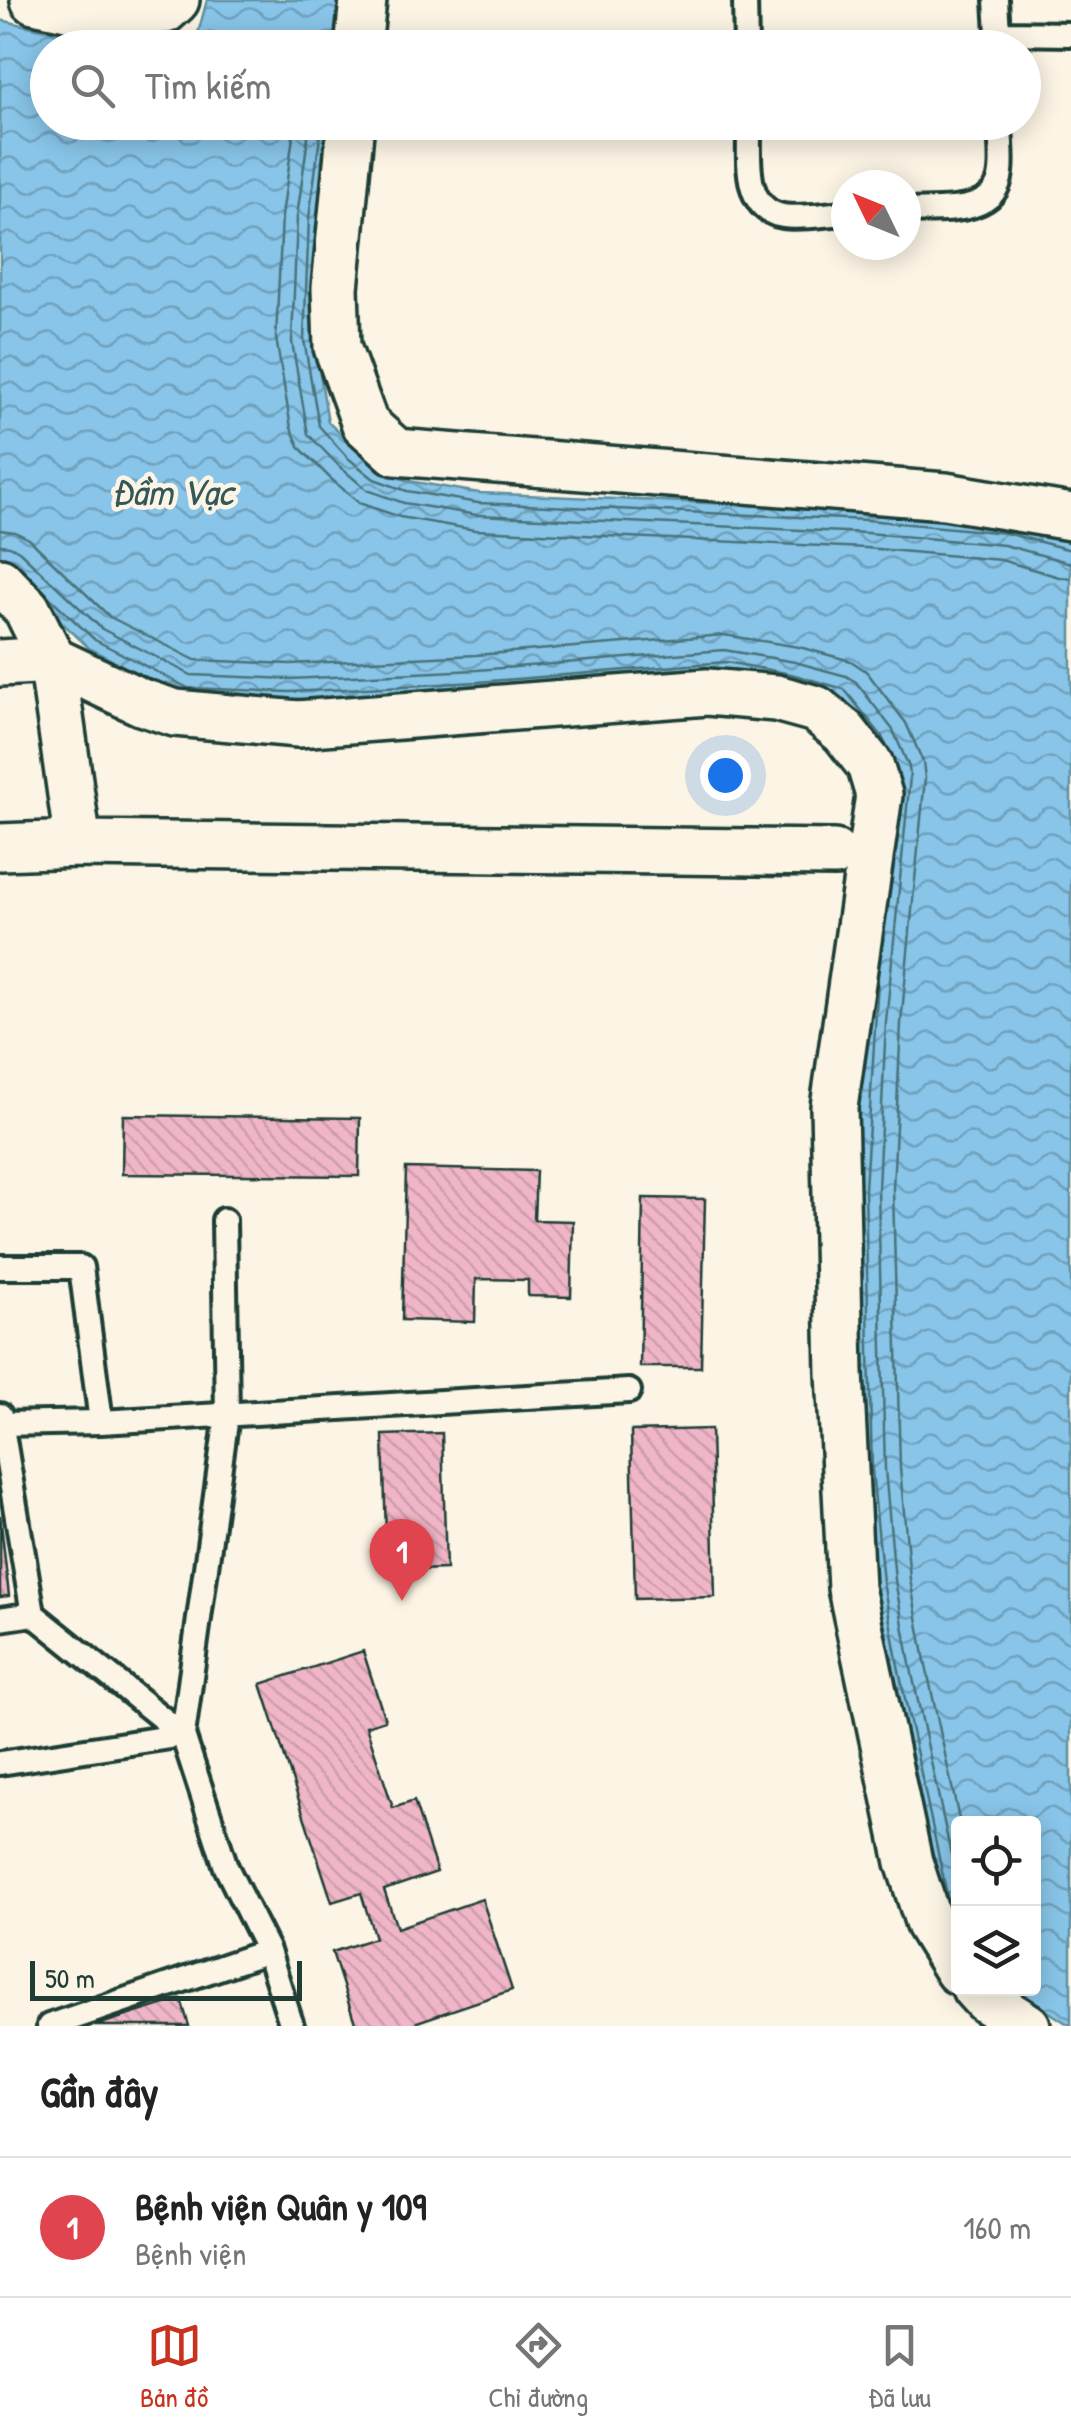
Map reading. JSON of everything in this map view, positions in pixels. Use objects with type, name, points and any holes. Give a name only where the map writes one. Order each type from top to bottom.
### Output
[{"type":"street","points":[[34,0],[100,14],[166,10],[176,0]]},
{"type":"street","points":[[360,30],[363,0]]},
{"type":"street","points":[[349,140],[335,288],[337,348],[364,424],[396,452],[945,496],[1071,517]]},
{"type":"street","points":[[0,581],[27,609],[52,660],[78,844]]},
{"type":"street","points":[[0,663],[52,660],[141,702],[175,713],[298,724],[707,692],[776,698],[816,709],[844,732],[870,765],[879,795],[834,1106],[840,1373],[851,1588],[909,1862],[930,1924],[951,1959]]},
{"type":"street","points":[[0,847],[78,844],[834,853]]},
{"type":"street","points":[[982,1996],[1026,2026]]},
{"type":"lane","points":[[745,0],[746,30]]},
{"type":"lane","points":[[996,0],[998,30]]},
{"type":"lane","points":[[1041,36],[1071,34]]},
{"type":"lane","points":[[749,140],[751,188],[763,206],[782,216],[831,214]]},
{"type":"lane","points":[[921,210],[973,208],[991,196],[1001,176],[1000,140]]},
{"type":"lane","points":[[224,1220],[227,1415],[183,1736],[226,1867],[268,1950],[292,2026]]},
{"type":"lane","points":[[0,1267],[81,1266],[101,1422]]},
{"type":"lane","points":[[183,1736],[33,1614],[1,1421],[101,1422],[629,1392]]},
{"type":"lane","points":[[0,1619],[33,1614]]},
{"type":"lane","points":[[0,1763],[183,1736]]},
{"type":"lane","points":[[49,2026],[268,1950]]},
{"type":"water","points":[[207,0],[349,0],[345,30],[199,30]]},
{"type":"water","name":"Đầm Vạc","points":[[0,20],[46,30],[30,30],[30,140],[330,140],[319,219],[314,338],[328,422],[379,471],[409,481],[479,493],[868,510],[1008,523],[1071,541],[1071,2026],[1024,1996],[1041,1996],[1041,1816],[951,1816],[951,1930],[941,1913],[873,1584],[862,1470],[855,1189],[874,741],[840,697],[789,683],[290,702],[185,698],[89,648],[0,564]]},
{"type":"building","points":[[123,1115],[360,1118],[359,1176],[122,1174]]},
{"type":"building","points":[[406,1168],[536,1171],[534,1220],[573,1221],[571,1297],[528,1296],[528,1280],[476,1279],[475,1322],[402,1320]]},
{"type":"building","points":[[643,1198],[705,1199],[701,1367],[640,1367]]},
{"type":"building","points":[[711,1429],[715,1597],[635,1599],[631,1431]]},
{"type":"building","points":[[442,1433],[446,1569],[387,1571],[383,1435]]},
{"type":"building","points":[[0,1515],[9,1596],[0,1597]]},
{"type":"building","points":[[363,1651],[385,1720],[366,1726],[393,1808],[414,1801],[437,1872],[384,1890],[397,1928],[482,1899],[512,1990],[417,2022],[418,2026],[356,2026],[332,1952],[375,1938],[361,1893],[332,1902],[261,1684]]},
{"type":"building","points":[[181,1999],[189,2026],[94,2026]]},
{"type":"place","name":"Bệnh viện Quân y 109","points":[[402,1601]]}]
